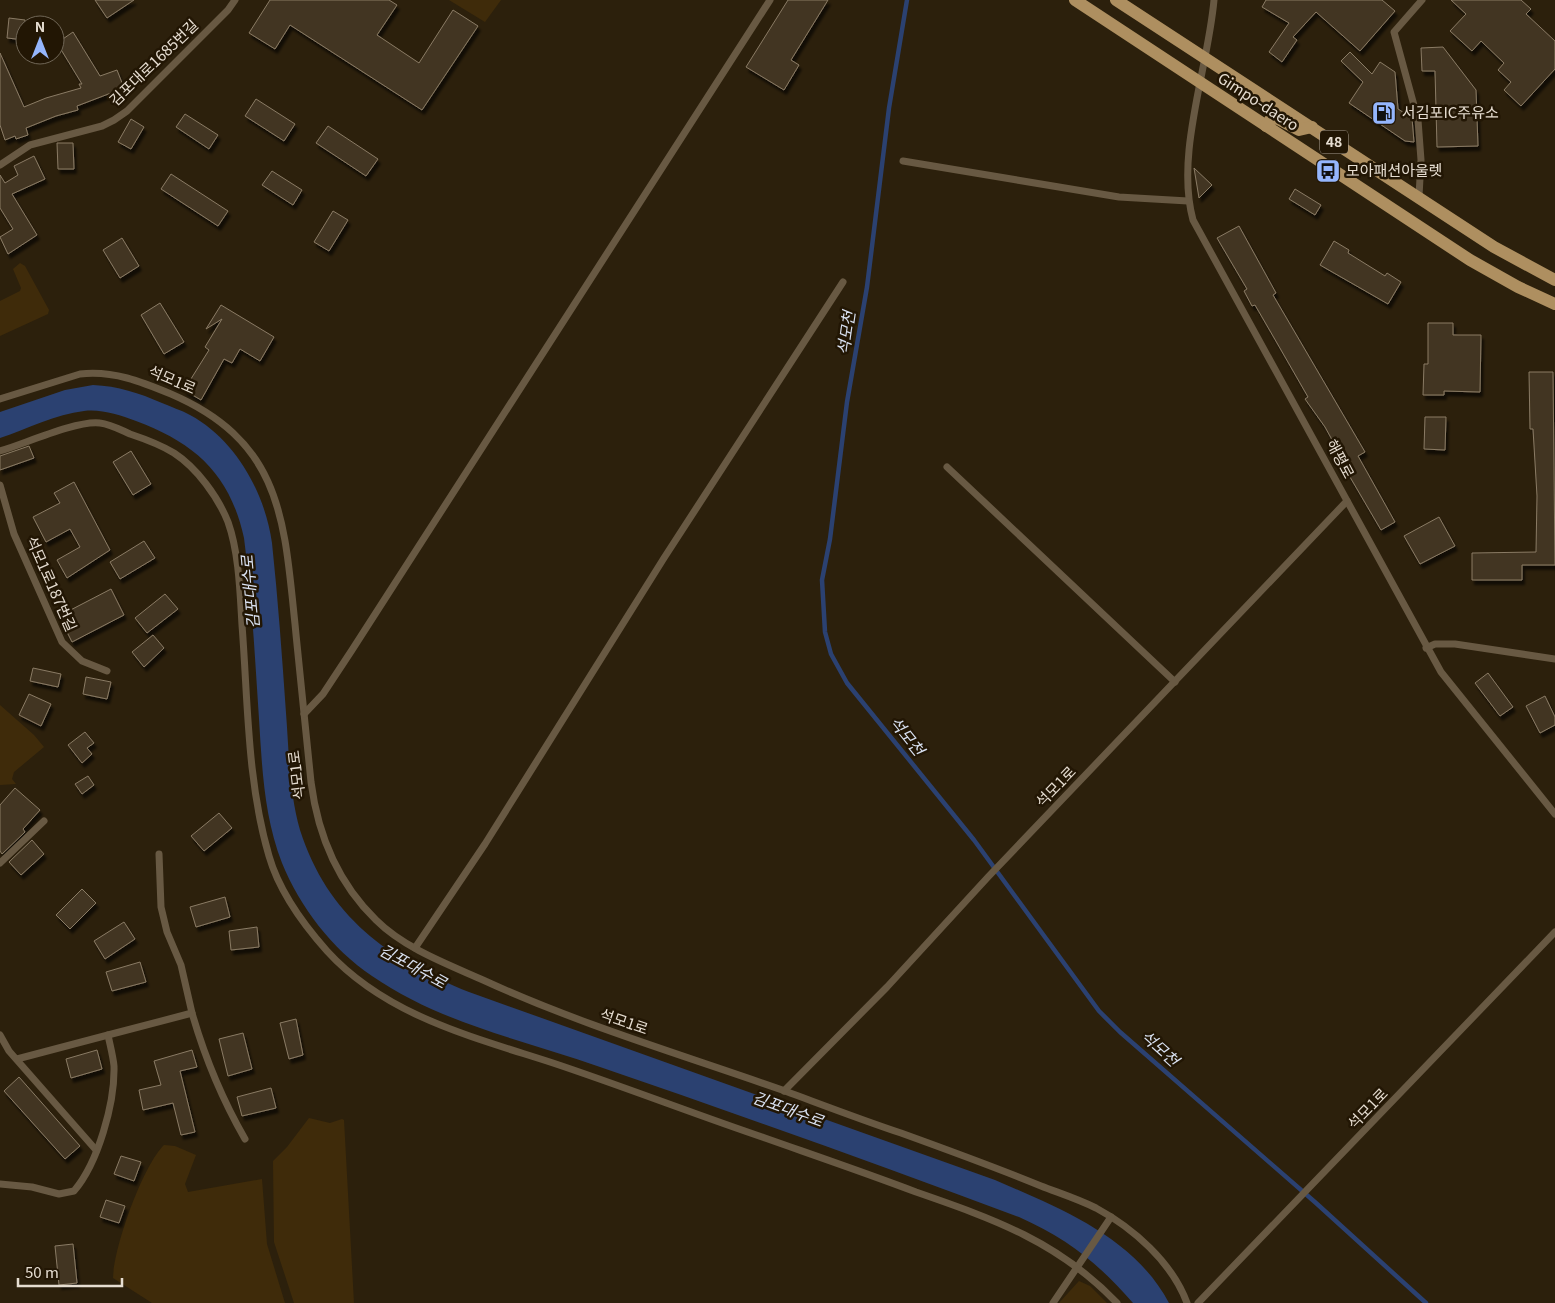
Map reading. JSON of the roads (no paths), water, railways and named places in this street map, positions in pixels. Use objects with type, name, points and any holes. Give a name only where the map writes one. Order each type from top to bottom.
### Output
[{"type":"main road","name":"Gimpo-daero","points":[[1075,0],[1470,260],[1518,287],[1555,304]]},
{"type":"main road","name":"Gimpo-daero","points":[[1116,0],[1419,196],[1494,247],[1555,280]]},
{"type":"main road","points":[[1266,126],[1270,120],[1276,118],[1299,130],[1312,127]]},
{"type":"lane","name":"김포대로1685번길","points":[[0,165],[30,145],[102,126],[114,120],[126,111],[181,58],[228,10],[234,0]]},
{"type":"lane","points":[[304,714],[322,694],[347,657],[770,0]]},
{"type":"lane","name":"해평로","points":[[1214,0],[1206,59],[1191,128],[1188,201],[1198,233],[1291,396],[1426,648],[1461,699],[1555,814]]},
{"type":"lane","points":[[1419,196],[1421,160],[1418,120],[1394,32],[1422,0]]},
{"type":"lane","points":[[903,161],[1119,197],[1188,201]]},
{"type":"lane","points":[[415,948],[485,844],[664,558],[843,282]]},
{"type":"lane","name":"석모1로","points":[[0,399],[80,374],[103,373],[138,381],[199,407],[226,425],[266,476],[280,512],[289,561],[304,714],[317,818],[336,868],[350,891],[378,922],[415,948],[523,998],[588,1024],[997,1167],[1094,1208],[1111,1217],[1143,1242],[1179,1285],[1186,1303]]},
{"type":"lane","points":[[0,451],[78,425],[100,423],[170,450],[190,466],[214,498],[227,520],[233,539],[240,602],[254,783],[270,860],[288,897],[314,935],[342,966],[363,984],[397,1006],[453,1030],[593,1076],[677,1108],[962,1208],[1039,1241],[1078,1265],[1117,1303]]},
{"type":"lane","points":[[947,466],[1175,682]]},
{"type":"lane","name":"석모1로187번길","points":[[0,485],[17,541],[62,642],[82,661],[107,671]]},
{"type":"lane","name":"석모1로","points":[[784,1091],[933,939],[1003,861],[1346,501]]},
{"type":"lane","points":[[1426,648],[1435,644],[1455,644],[1555,659]]},
{"type":"lane","points":[[0,863],[44,821]]},
{"type":"lane","points":[[159,854],[161,907],[167,932],[186,981],[192,1013],[210,1068],[227,1106],[245,1139]]},
{"type":"lane","name":"석모1로","points":[[1198,1303],[1312,1187],[1555,932]]},
{"type":"lane","points":[[17,1059],[192,1013]]},
{"type":"lane","points":[[0,1035],[17,1059],[96,1150]]},
{"type":"lane","points":[[0,1184],[25,1186],[59,1194],[74,1191],[79,1185],[96,1150],[106,1121],[114,1064],[108,1036]]},
{"type":"lane","points":[[1053,1303],[1111,1217]]},
{"type":"water","name":"김포대수로","points":[[93,385],[120,388],[137,393],[190,415],[206,426],[234,453],[255,487],[263,505],[272,543],[290,772],[296,816],[312,861],[327,887],[344,911],[365,931],[387,949],[412,965],[469,992],[995,1180],[1045,1202],[1093,1227],[1116,1242],[1154,1280],[1169,1303],[1133,1303],[1081,1253],[1053,1234],[1019,1217],[705,1103],[454,1018],[398,992],[357,965],[331,940],[308,911],[289,879],[276,846],[271,828],[263,774],[251,606],[244,538],[238,515],[230,496],[219,479],[207,464],[176,440],[136,421],[104,412],[84,411],[63,415],[0,438],[0,412],[65,390]]},
{"type":"waterway","name":"석모천","points":[[907,0],[889,108],[867,287],[847,402],[830,539],[822,580],[825,632],[831,654],[847,683],[974,840],[1099,1011],[1120,1032],[1316,1203],[1426,1303]]},
{"type":"place","name":"서김포IC주유소","points":[[1384,113]]},
{"type":"place","name":"모아패션아울렛","points":[[1328,171]]}]
